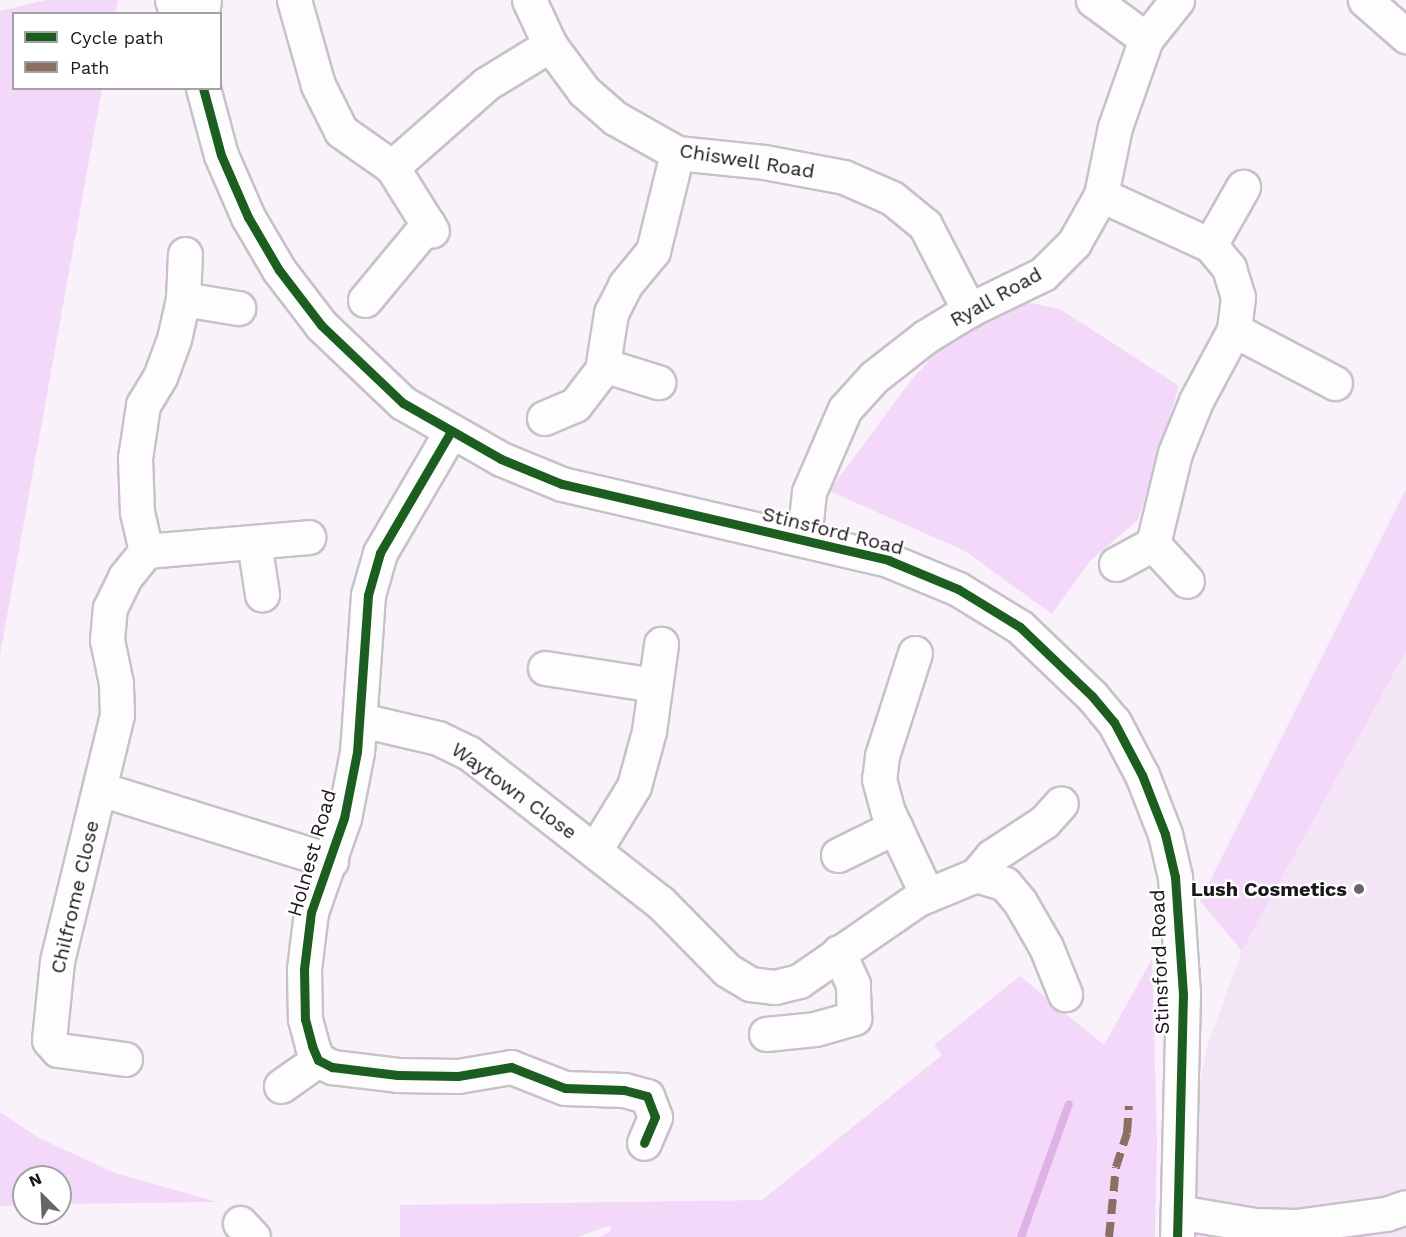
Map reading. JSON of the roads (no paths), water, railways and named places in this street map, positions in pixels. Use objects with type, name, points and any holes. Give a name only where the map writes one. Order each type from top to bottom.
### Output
[{"type":"street","points":[[294,0],[318,85],[341,130],[392,167],[430,227],[365,300]]},
{"type":"street","name":"Chiswell Road","points":[[529,0],[550,45],[584,91],[607,111],[677,153],[764,162],[844,177],[892,198],[925,225],[969,310]]},
{"type":"street","points":[[1093,0],[1146,39]]},
{"type":"street","name":"Ryall Road","points":[[804,540],[809,492],[845,409],[874,377],[925,337],[969,310],[1043,274],[1074,243],[1101,195],[1115,127],[1146,39],[1177,0]]},
{"type":"street","points":[[1365,0],[1406,36]]},
{"type":"street","points":[[392,167],[486,84],[550,45]]},
{"type":"street","name":"Stinsford Road","points":[[204,90],[222,155],[248,217],[279,270],[321,325],[403,403],[450,433],[562,484],[888,560],[958,589],[1020,627],[1064,667],[1114,722],[1142,775],[1165,834],[1176,886],[1183,994],[1177,1225]]},
{"type":"street","points":[[544,418],[576,405],[603,365],[612,314],[625,285],[653,251],[677,153]]},
{"type":"street","points":[[1210,245],[1243,187]]},
{"type":"street","points":[[1101,195],[1210,245],[1229,268],[1238,297],[1234,330],[1196,401],[1176,453],[1153,544],[1116,564]]},
{"type":"street","points":[[185,254],[183,299],[160,377],[143,405],[136,447],[137,512],[146,551],[308,537]]},
{"type":"street","points":[[183,299],[238,308]]},
{"type":"street","points":[[1234,330],[1335,383]]},
{"type":"street","points":[[603,365],[658,382]]},
{"type":"street","name":"Holnest Road","points":[[318,1060],[305,1019],[304,969],[311,912],[331,861],[344,818],[361,720],[368,595],[380,553],[450,433]]},
{"type":"street","points":[[254,542],[262,594]]},
{"type":"street","points":[[1153,544],[1187,581]]},
{"type":"street","name":"Chilfrome Close","points":[[124,1059],[58,1050],[49,1040],[57,961],[117,715],[116,683],[107,640],[110,608],[125,577],[146,551]]},
{"type":"street","name":"Waytown Close","points":[[596,850],[634,786],[649,731],[661,644]]},
{"type":"street","points":[[915,653],[882,756],[879,779],[895,827],[927,895]]},
{"type":"street","points":[[545,668],[655,685]]},
{"type":"street","name":"Waytown Close","points":[[361,720],[438,738],[470,753],[660,902],[727,970],[750,984],[775,987],[799,981],[887,916],[927,895],[976,875],[992,856],[1044,822],[1061,804]]},
{"type":"street","points":[[100,789],[331,861]]},
{"type":"street","points":[[838,855],[895,827]]},
{"type":"street","points":[[976,875],[1005,885],[1020,902],[1046,947],[1065,994]]},
{"type":"street","points":[[766,1034],[815,1029],[854,1018],[853,984],[838,952]]},
{"type":"street","points":[[281,1086],[318,1060],[332,1067],[398,1075],[458,1076],[511,1067],[565,1088],[636,1093],[647,1096],[655,1117],[644,1143]]},
{"type":"street","points":[[1177,1225],[1296,1226],[1386,1214],[1406,1207]]},
{"type":"waterway","points":[[1021,1237],[1069,1104]]},
{"type":"place","name":"Lush Cosmetics","points":[[1359,889]]}]
